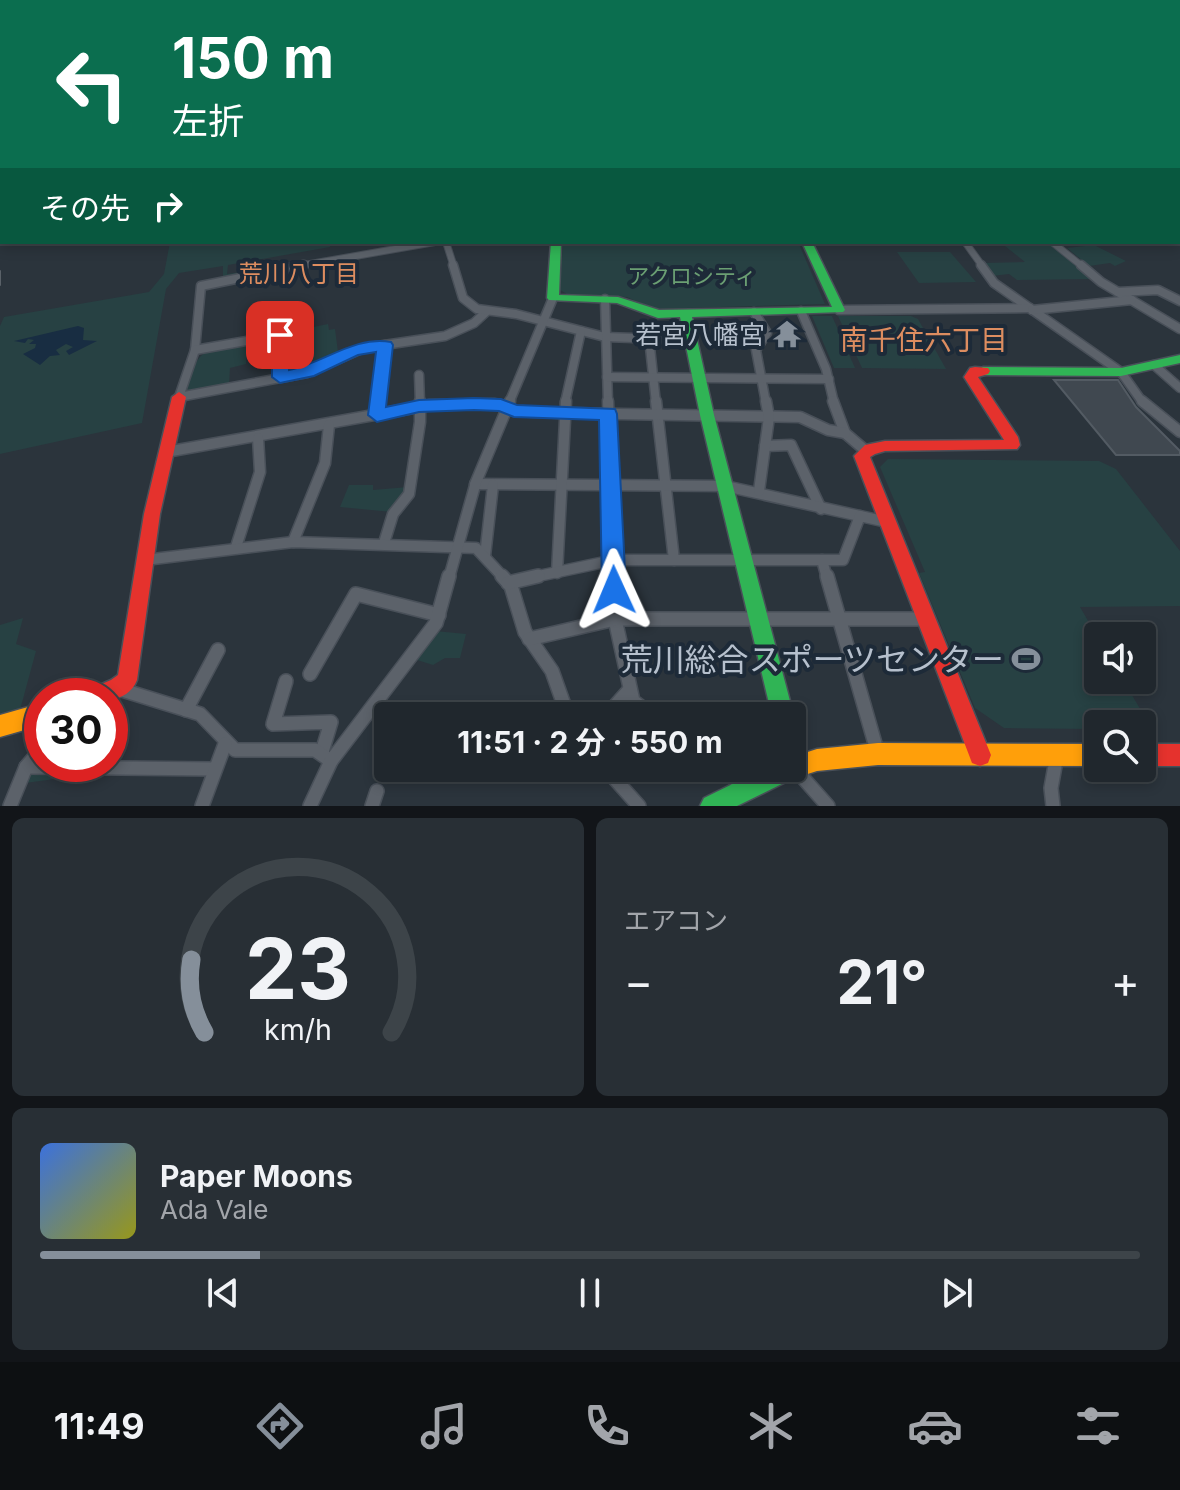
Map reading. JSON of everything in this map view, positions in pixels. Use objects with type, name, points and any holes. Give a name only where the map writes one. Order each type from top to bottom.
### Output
[{"type":"street","points":[[128,678],[145,560],[166,452],[179,397],[195,350],[201,286],[424,244]]},
{"type":"street","points":[[447,244],[463,298],[471,307],[543,320],[605,337],[691,340]]},
{"type":"street","points":[[327,756],[439,615],[475,484],[553,298],[556,244]]},
{"type":"street","points":[[808,244],[839,310]]},
{"type":"street","points":[[966,244],[994,283],[1121,372],[1147,408],[1180,432]]},
{"type":"street","points":[[1055,244],[1117,292],[1180,329]]},
{"type":"street","points":[[1117,292],[1158,290],[1180,301]]},
{"type":"street","points":[[553,298],[605,299],[629,302],[653,313],[685,314],[1031,309],[1132,300]]},
{"type":"street","points":[[605,299],[615,619],[634,702]]},
{"type":"street","points":[[801,311],[829,379],[830,392],[845,433],[866,451]]},
{"type":"street","points":[[179,397],[308,372],[354,351],[464,330],[486,312]]},
{"type":"street","points":[[754,312],[767,333],[756,350],[769,417],[759,491]]},
{"type":"street","points":[[685,314],[707,415],[780,702]]},
{"type":"street","points":[[195,350],[280,335],[292,329]]},
{"type":"street","points":[[557,573],[563,413],[581,331]]},
{"type":"street","points":[[280,335],[280,377]]},
{"type":"street","points":[[649,338],[674,560]]},
{"type":"street","points":[[377,415],[385,345]]},
{"type":"street","points":[[866,451],[885,446],[1012,445],[1011,437],[971,377],[975,371],[1121,372],[1180,359]]},
{"type":"street","points":[[1154,365],[1180,388]]},
{"type":"street","points":[[384,543],[393,514],[409,494],[419,406],[419,375]]},
{"type":"street","points":[[607,377],[829,379]]},
{"type":"street","points":[[166,452],[258,438],[419,406],[495,404],[563,413],[800,417],[828,430],[845,433]]},
{"type":"street","points":[[293,542],[325,463],[329,425]]},
{"type":"street","points":[[236,547],[260,472],[258,438]]},
{"type":"street","points":[[765,446],[791,445],[821,509]]},
{"type":"street","points":[[866,451],[862,460],[980,755]]},
{"type":"street","points":[[475,484],[725,486],[759,491],[821,509],[887,522]]},
{"type":"street","points":[[485,556],[493,485]]},
{"type":"street","points":[[508,583],[614,560],[843,560],[860,516]]},
{"type":"street","points":[[145,560],[293,542],[458,545],[476,548],[508,583],[529,639],[552,671],[563,702]]},
{"type":"street","points":[[822,560],[878,754]]},
{"type":"street","points":[[310,674],[356,594],[439,615]]},
{"type":"street","points":[[529,639],[615,619],[924,619]]},
{"type":"street","points":[[186,710],[218,650]]},
{"type":"street","points":[[286,681],[273,724],[331,722],[327,756],[310,806]]},
{"type":"street","points":[[618,702],[630,689]]},
{"type":"street","points":[[128,694],[186,710],[210,721],[225,744],[235,750],[327,756]]},
{"type":"street","points":[[0,726],[24,719]]},
{"type":"street","points":[[202,806],[225,744]]},
{"type":"street","points":[[806,762],[878,754],[1084,755]]},
{"type":"street","points":[[1053,806],[1051,788],[1057,755]]},
{"type":"street","points":[[1156,755],[1180,755]]},
{"type":"street","points":[[128,768],[214,769]]},
{"type":"street","points":[[10,806],[24,772]]},
{"type":"street","points":[[806,781],[828,806]]},
{"type":"street","points":[[618,782],[639,806]]},
{"type":"street","points":[[738,782],[746,788]]},
{"type":"street","points":[[712,806],[758,782]]},
{"type":"green space","points":[[170,244],[329,244],[330,247],[228,265],[227,274],[298,264],[223,277],[223,266],[179,273],[166,289],[142,423],[0,454],[0,326],[4,317],[149,292],[164,274]]},
{"type":"green space","name":"アクロシティ","points":[[563,244],[799,244],[825,304],[653,309],[627,297],[567,294],[560,290]]},
{"type":"green space","points":[[1002,244],[1051,244],[1094,279],[1017,280],[1009,274],[992,276],[984,263],[1025,262]]},
{"type":"green space","points":[[1094,245],[1126,261],[1115,266],[1110,263],[1089,266],[1067,248]]},
{"type":"green space","points":[[897,252],[950,252],[976,282],[919,283]]},
{"type":"green space","points":[[812,316],[832,316],[855,368],[834,368]]},
{"type":"green space","points":[[838,316],[911,316],[918,319],[946,369],[862,368]]},
{"type":"green space","points":[[328,324],[329,330],[335,329],[338,352],[323,361],[287,371],[285,337],[294,331]]},
{"type":"green space","points":[[247,343],[246,364],[230,368],[229,385],[184,392],[199,358],[204,354]]},
{"type":"green space","points":[[888,459],[1099,461],[1116,469],[1180,551],[1180,606],[1080,607],[1089,622],[1084,622],[1084,694],[1131,694],[1141,710],[1084,710],[1084,729],[1004,728],[975,708],[919,573],[925,572],[880,467]]},
{"type":"green space","points":[[349,485],[373,485],[373,490],[408,487],[392,512],[340,507]]},
{"type":"green space","points":[[23,618],[16,644],[36,651],[29,678],[24,678],[20,710],[0,716],[0,625]]},
{"type":"green space","points":[[435,631],[466,634],[460,658],[445,658],[433,665],[414,659]]},
{"type":"water","points":[[78,326],[84,328],[83,340],[97,341],[69,355],[66,351],[73,347],[66,344],[56,350],[60,355],[50,356],[40,365],[23,354],[35,348],[36,344],[29,344],[34,340],[28,339],[25,343],[14,341]]},
{"type":"building","points":[[1054,380],[1118,380],[1136,407],[1180,451],[1180,455],[1116,455]]},
{"type":"tram line","points":[[0,271],[0,285]]},
{"type":"traffic: fast","points":[[556,244],[553,298],[618,300],[658,314],[839,310],[808,244]]},
{"type":"traffic: fast","points":[[685,314],[707,415],[779,702]]},
{"type":"traffic: fast","points":[[983,371],[1121,372],[1180,359]]},
{"type":"traffic: fast","points":[[712,806],[761,782]]},
{"type":"traffic: slow","points":[[0,726],[24,719]]},
{"type":"traffic: slow","points":[[806,764],[878,754],[1084,755]]},
{"type":"traffic: jam","points":[[980,755],[862,456],[870,449],[885,446],[1012,445],[1011,437],[971,377],[975,371],[983,371]]},
{"type":"traffic: jam","points":[[127,678],[152,514],[179,397]]},
{"type":"traffic: jam","points":[[1156,755],[1180,755]]},
{"type":"place","name":"若宮八幡宮","points":[[787,334]]},
{"type":"place","name":"荒川総合スポーツセンター","points":[[1026,659]]},
{"type":"district","name":"荒川八丁目","points":[[299,273]]},
{"type":"district","name":"南千住六丁目","points":[[924,340]]},
{"type":"route","points":[[280,335],[280,377],[308,372],[354,351],[385,345],[377,415],[419,406],[474,404],[501,405],[514,411],[608,414],[614,590]]}]
